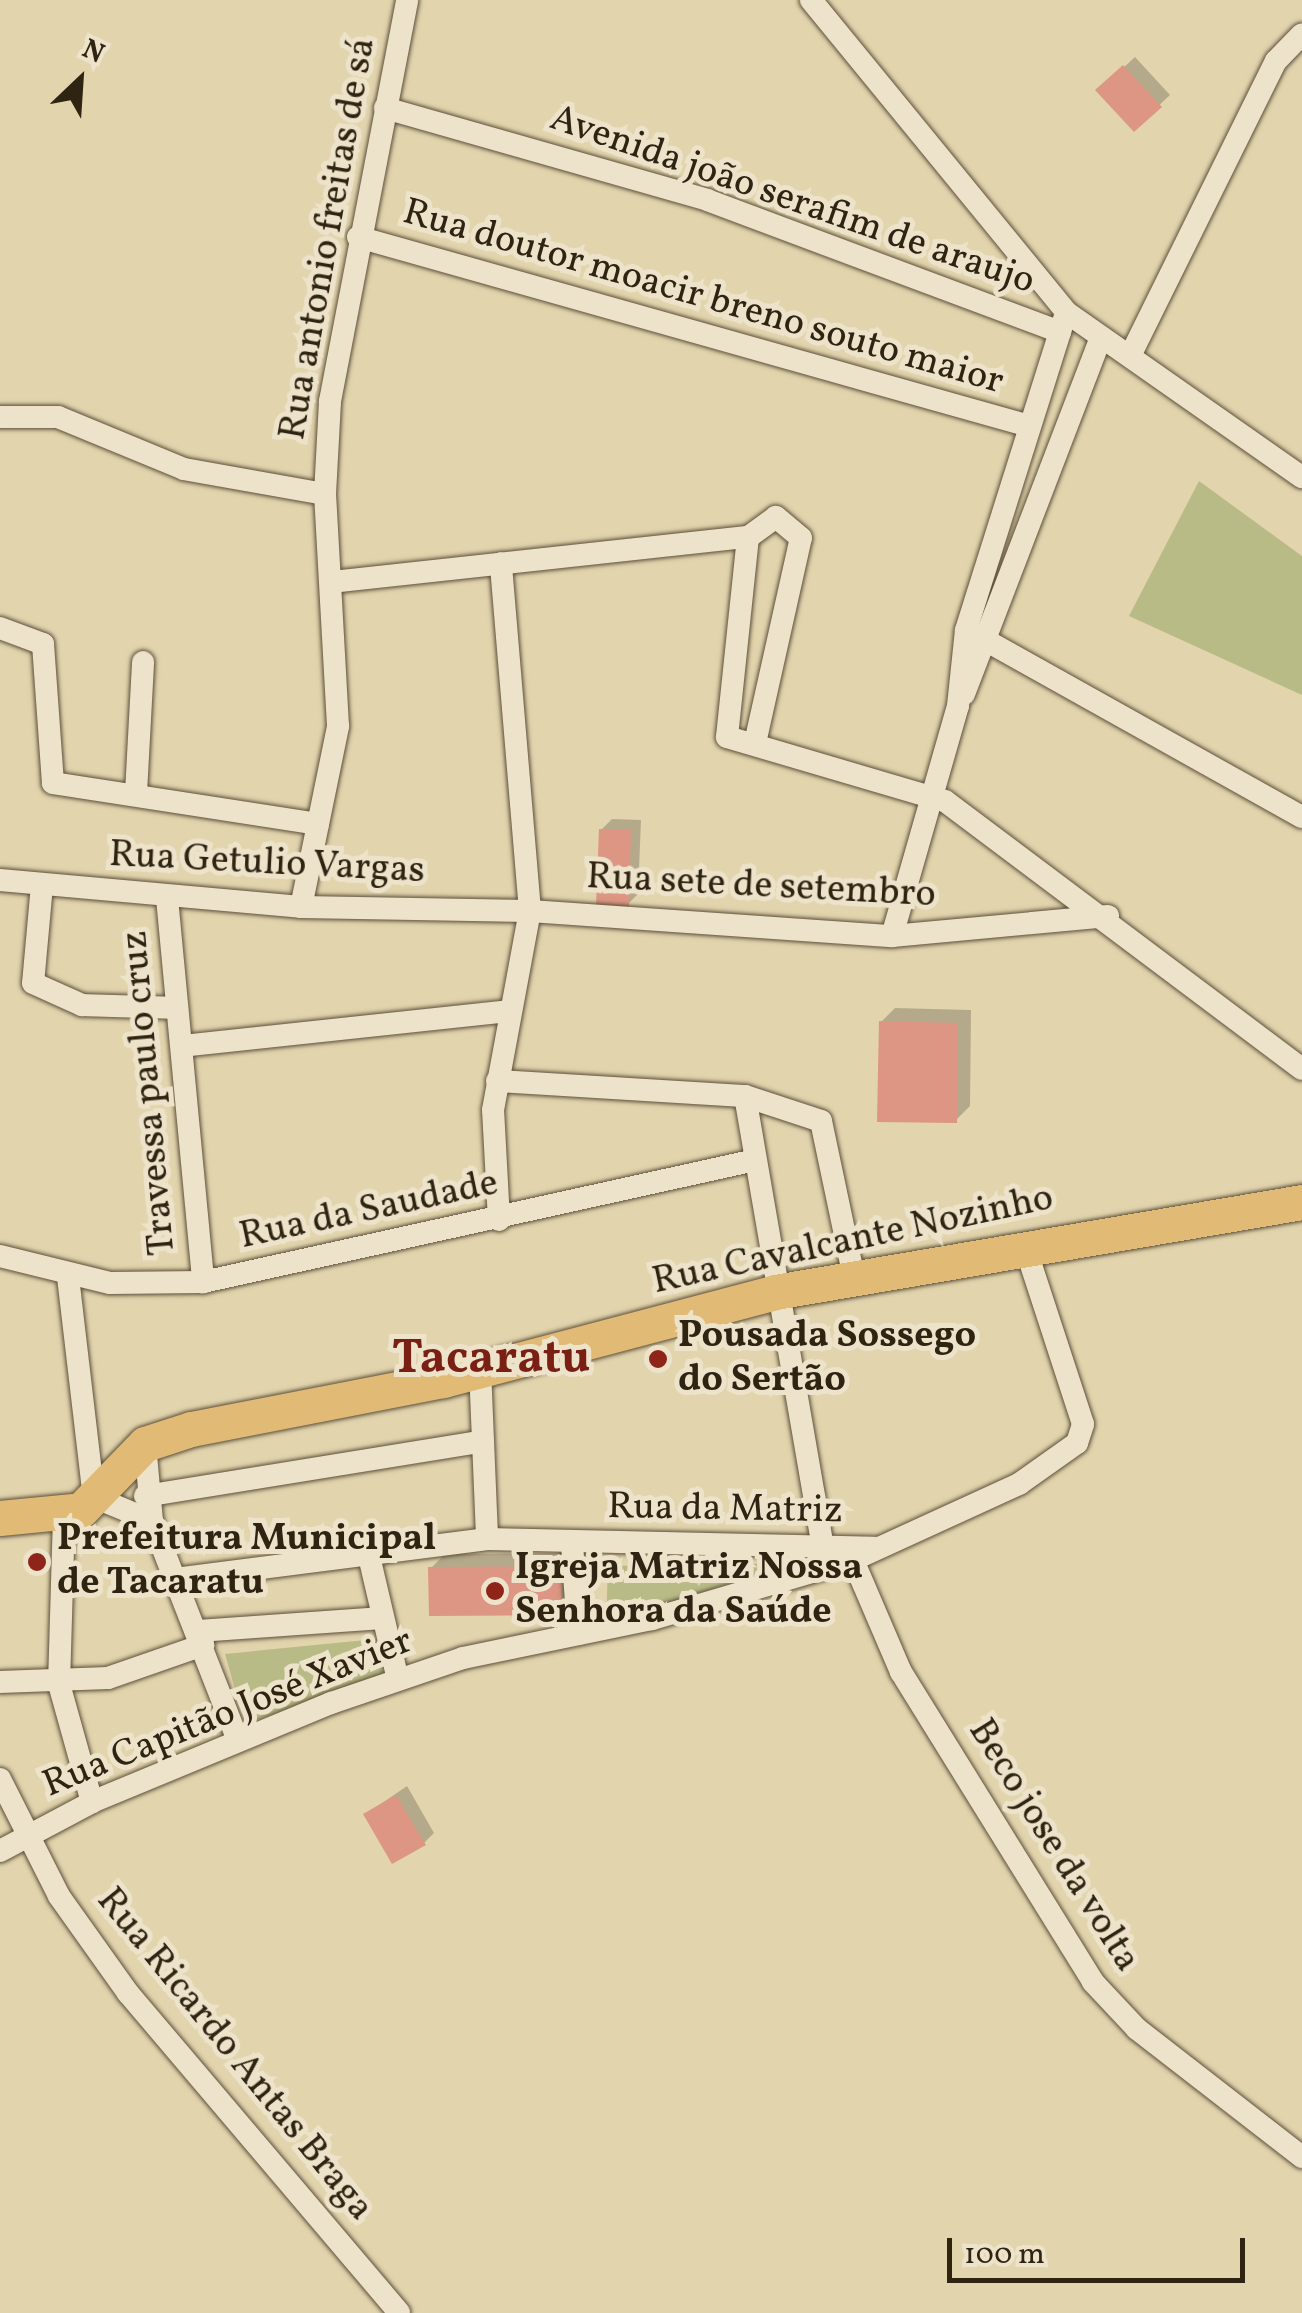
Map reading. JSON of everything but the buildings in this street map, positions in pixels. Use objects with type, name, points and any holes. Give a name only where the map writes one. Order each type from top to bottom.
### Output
[{"type":"main road","name":"Rua Cavalcante Nozinho","points":[[145,1444],[480,1369],[775,1292],[1302,1202]]},
{"type":"main road","points":[[0,1518],[64,1516],[94,1496],[145,1444]]},
{"type":"street","name":"Rua antonio freitas de sá","points":[[302,907],[338,726],[325,494],[330,401],[358,237],[407,0]]},
{"type":"street","points":[[811,0],[1063,322],[1102,337],[1302,477]]},
{"type":"street","points":[[1130,356],[1276,61],[1302,34]]},
{"type":"street","name":"Avenida joão serafim de araujo","points":[[385,108],[706,200],[1063,322]]},
{"type":"street","name":"Rua doutor moacir breno souto maior","points":[[358,237],[1029,426]]},
{"type":"street","points":[[958,706],[966,630],[1063,322]]},
{"type":"street","points":[[892,936],[958,706],[990,643],[1102,337]]},
{"type":"street","points":[[0,417],[58,417],[184,469],[325,494]]},
{"type":"street","points":[[1014,478],[1046,490]]},
{"type":"street","points":[[747,742],[801,538],[788,520],[768,517],[748,537],[724,726],[747,742],[931,794],[1108,916],[1302,1069]]},
{"type":"street","points":[[332,582],[748,537]]},
{"type":"street","points":[[499,1220],[497,1081],[530,911],[500,563]]},
{"type":"street","points":[[0,628],[43,644],[45,765],[59,786],[136,793],[318,824]]},
{"type":"street","points":[[966,630],[1302,817]]},
{"type":"street","points":[[136,793],[143,662]]},
{"type":"street","name":"Rua Getulio Vargas","points":[[0,880],[167,898],[302,907],[530,911]]},
{"type":"street","points":[[42,884],[33,984],[100,1008],[177,1008]]},
{"type":"street","name":"Travessa paulo cruz","points":[[167,898],[203,1282]]},
{"type":"street","name":"Rua sete de setembro","points":[[530,911],[892,936],[1108,916]]},
{"type":"street","points":[[182,1046],[508,1011]]},
{"type":"street","points":[[497,1081],[745,1107],[821,1121],[854,1278]]},
{"type":"street","points":[[745,1107],[751,1160],[822,1546]]},
{"type":"street","name":"Rua da Saudade","points":[[0,1256],[68,1277],[203,1282],[499,1220],[751,1160]]},
{"type":"street","name":"Rua Capitão José Xavier","points":[[0,1851],[92,1802],[398,1680],[853,1560],[984,1504],[1081,1438],[1082,1407],[1026,1247]]},
{"type":"street","points":[[68,1277],[94,1496],[152,1522]]},
{"type":"street","points":[[480,1369],[487,1539]]},
{"type":"street","points":[[145,1496],[483,1441]]},
{"type":"street","points":[[145,1444],[145,1496],[152,1522],[238,1741]]},
{"type":"street","points":[[64,1516],[58,1684],[92,1802]]},
{"type":"street","name":"Rua da Matriz","points":[[176,1579],[487,1539],[876,1548]]},
{"type":"street","name":"Rua da Matriz","points":[[572,1543],[578,1634]]},
{"type":"street","points":[[368,1552],[398,1680]]},
{"type":"street","name":"Beco jose da volta","points":[[853,1560],[901,1672],[1093,1982],[1137,2029],[1302,2157]]},
{"type":"street","points":[[0,1682],[58,1684],[108,1678],[200,1638],[383,1618]]},
{"type":"street","name":"Rua Ricardo Antas Braga","points":[[0,1779],[25,1836],[128,1992],[399,2313]]},
{"type":"green space","points":[[1199,481],[1302,556],[1302,695],[1129,616]]},
{"type":"green space","points":[[795,1563],[664,1604],[606,1623],[608,1566]]},
{"type":"green space","points":[[376,1639],[383,1675],[245,1724],[225,1654]]},
{"type":"place","name":"Pousada Sossego do Sertão","points":[[658,1359]]},
{"type":"place","name":"Prefeitura Municipal de Tacaratu","points":[[37,1562]]},
{"type":"place","name":"Igreja Matriz Nossa Senhora da Saúde","points":[[495,1591]]},
{"type":"district","name":"Tacaratu","points":[[491,1360]]}]
